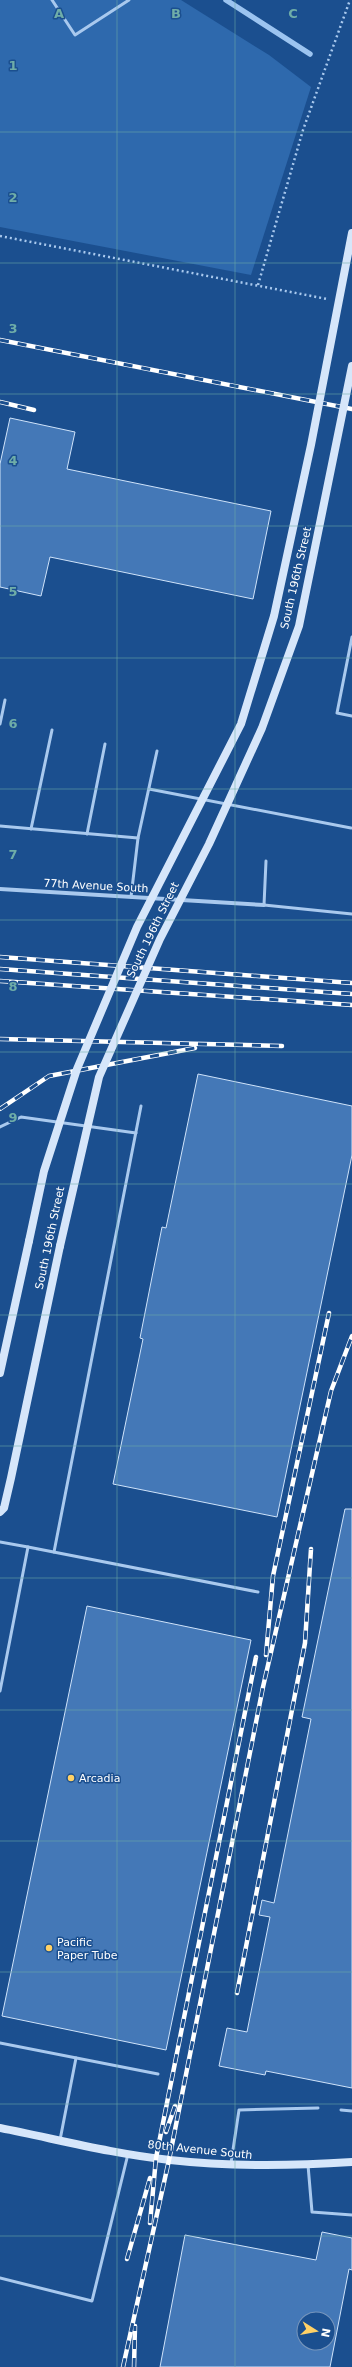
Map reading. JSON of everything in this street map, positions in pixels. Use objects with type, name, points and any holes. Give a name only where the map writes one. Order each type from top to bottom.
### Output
[{"type":"main road","name":"South 196th Street","points":[[0,1373],[44,1171],[77,1069],[137,927],[241,724],[274,616],[311,445],[352,233]]},
{"type":"main road","name":"South 196th Street","points":[[0,1512],[4,1508],[11,1478],[60,1246],[99,1077],[160,939],[209,844],[262,728],[299,626],[352,366]]},
{"type":"main road","name":"80th Avenue South","points":[[0,2128],[169,2160],[230,2165],[308,2165],[352,2162]]},
{"type":"street","name":"77th Avenue South","points":[[0,889],[264,905]]},
{"type":"lane","points":[[52,0],[75,36],[129,0]]},
{"type":"lane","points":[[352,636],[337,713],[352,716]]},
{"type":"lane","points":[[0,724],[5,700]]},
{"type":"lane","points":[[31,829],[52,730]]},
{"type":"lane","points":[[87,834],[105,744]]},
{"type":"lane","points":[[131,897],[138,838],[157,750]]},
{"type":"lane","points":[[149,789],[351,828]]},
{"type":"lane","points":[[0,826],[138,838]]},
{"type":"lane","points":[[266,860],[264,905],[352,914]]},
{"type":"lane","points":[[54,1552],[141,1106]]},
{"type":"lane","points":[[0,1127],[21,1117],[136,1132]]},
{"type":"lane","points":[[0,1542],[258,1592]]},
{"type":"lane","points":[[0,1690],[28,1547]]},
{"type":"lane","points":[[0,2043],[158,2074]]},
{"type":"lane","points":[[60,2140],[76,2058]]},
{"type":"lane","points":[[230,2165],[239,2110],[318,2108]]},
{"type":"lane","points":[[342,2110],[352,2111]]},
{"type":"lane","points":[[0,2278],[92,2300],[129,2153]]},
{"type":"lane","points":[[308,2165],[312,2212],[352,2215]]},
{"type":"path","points":[[258,285],[303,130],[350,0]]},
{"type":"path","points":[[0,236],[328,299]]},
{"type":"shaded area","points":[[0,0],[181,0],[269,55],[311,87],[251,275],[0,227]]},
{"type":"building","points":[[10,418],[75,432],[67,469],[271,511],[253,599],[50,557],[41,596],[0,587],[0,464]]},
{"type":"building","points":[[198,1074],[352,1106],[352,1155],[277,1517],[113,1484],[143,1339],[140,1338],[162,1227],[166,1228]]},
{"type":"building","points":[[345,1509],[352,1509],[352,2088],[266,2071],[265,2075],[219,2066],[227,2028],[247,2032],[270,1917],[259,1915],[262,1900],[274,1903],[311,1719],[302,1717]]},
{"type":"building","points":[[87,1606],[251,1640],[166,2050],[2,2016]]},
{"type":"building","points":[[322,2232],[352,2238],[352,2270],[349,2269],[336,2336],[336,2311],[296,2311],[296,2351],[333,2351],[330,2367],[160,2367],[185,2235],[316,2260]]},
{"type":"waterway","points":[[226,0],[310,54]]},
{"type":"railway","points":[[0,340],[352,409]]},
{"type":"railway","points":[[0,402],[34,410]]},
{"type":"railway","points":[[0,957],[352,983]]},
{"type":"railway","points":[[0,969],[352,994]]},
{"type":"railway","points":[[0,981],[352,1005]]},
{"type":"railway","points":[[0,1039],[282,1046]]},
{"type":"railway","points":[[0,1109],[49,1076],[195,1048]]},
{"type":"railway","points":[[266,1655],[273,1576],[329,1313]]},
{"type":"railway","points":[[123,2367],[169,2160],[263,1687],[331,1391],[352,1336]]},
{"type":"railway","points":[[237,1993],[305,1643],[311,1549]]},
{"type":"railway","points":[[150,2223],[156,2158],[256,1657]]},
{"type":"railway","points":[[166,2132],[175,2106]]},
{"type":"railway","points":[[127,2259],[150,2178]]},
{"type":"railway","points":[[134,2367],[135,2326]]},
{"type":"place","name":"Arcadia","points":[[71,1778]]},
{"type":"place","name":"Pacific Paper Tube","points":[[49,1948]]}]
